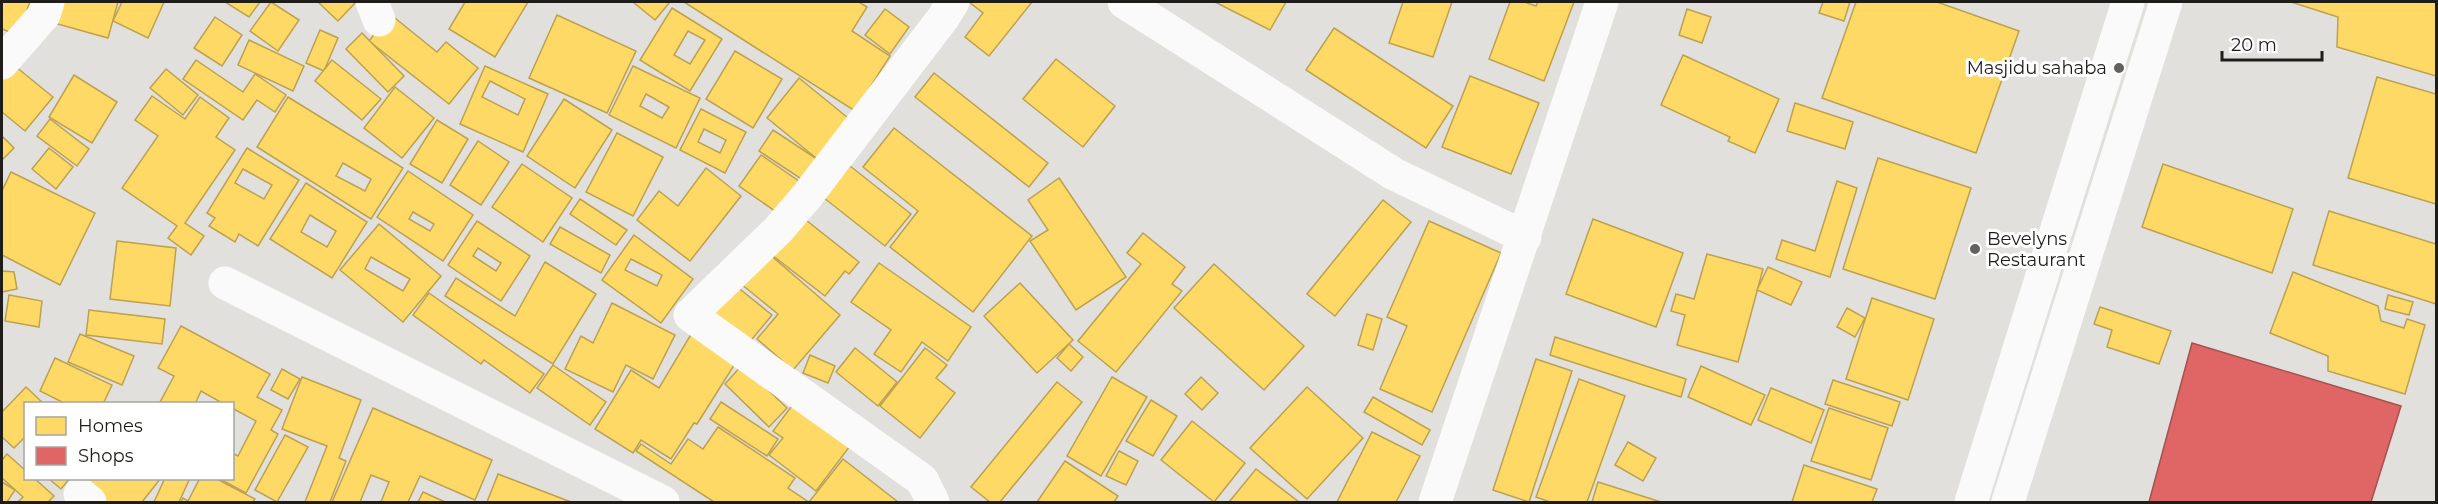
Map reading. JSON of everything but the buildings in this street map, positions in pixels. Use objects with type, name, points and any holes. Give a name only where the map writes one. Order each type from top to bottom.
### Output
[{"type":"main road","points":[[2,63],[44,15],[48,2]]},
{"type":"main road","points":[[933,502],[922,480],[690,315],[778,230],[807,196],[953,2]]},
{"type":"main road","points":[[1124,2],[1394,174],[1525,237]]},
{"type":"main road","points":[[1435,502],[1602,2]]},
{"type":"main road","points":[[1971,502],[2128,2]]},
{"type":"main road","points":[[2008,502],[2166,2]]},
{"type":"main road","points":[[225,283],[663,502]]},
{"type":"place","name":"Masjidu sahaba","points":[[2119,68]]},
{"type":"place","name":"Bevelyns Restaurant","points":[[1975,249]]}]
